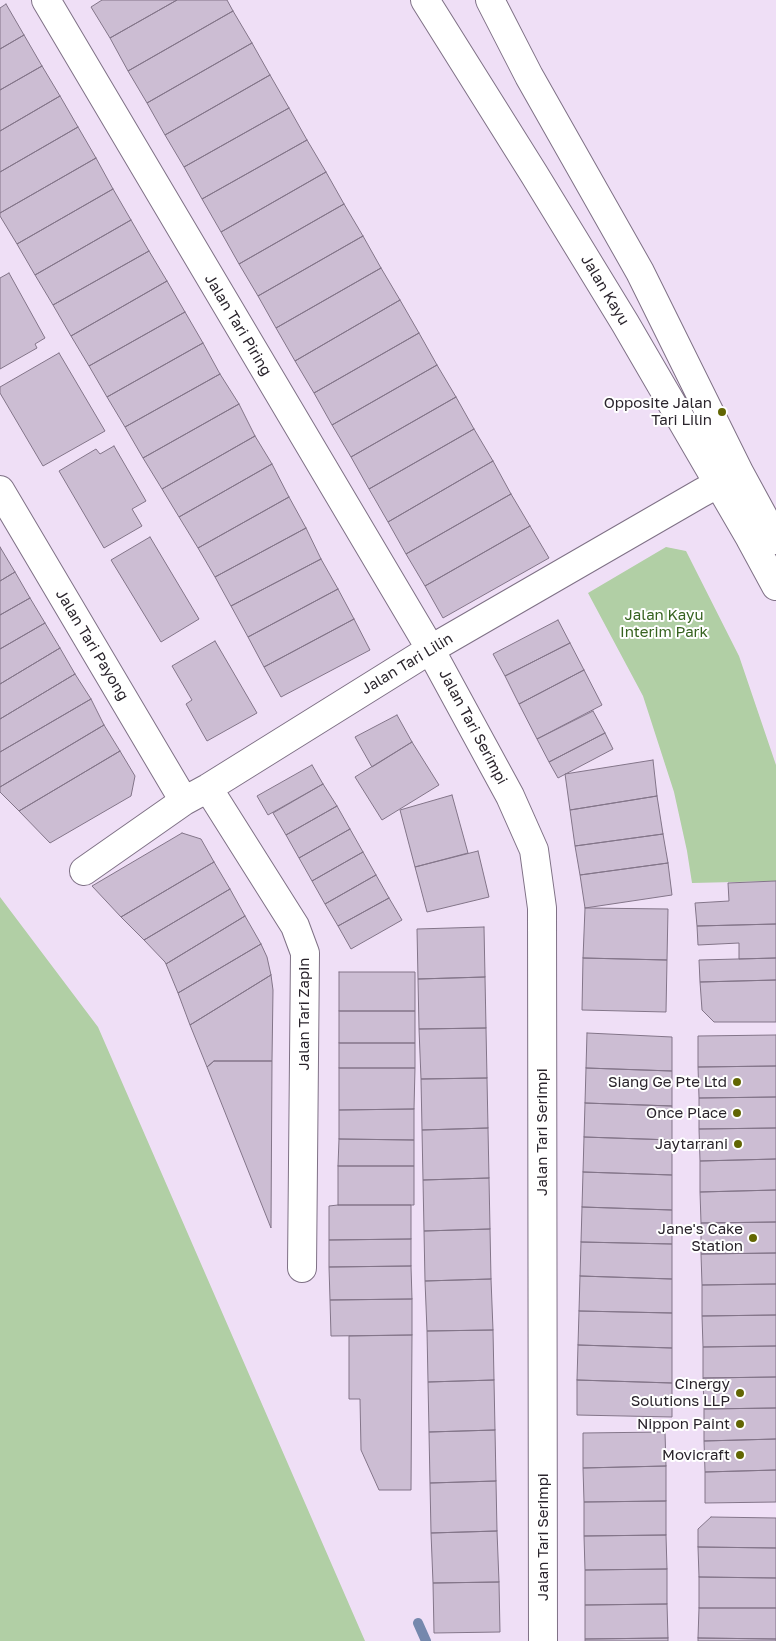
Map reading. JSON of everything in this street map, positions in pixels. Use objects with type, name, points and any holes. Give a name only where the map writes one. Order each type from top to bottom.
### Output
[{"type":"street","name":"Jalan Tari Piring","points":[[46,0],[431,649]]},
{"type":"street","name":"Jalan Kayu","points":[[425,0],[587,260],[729,478],[776,540]]},
{"type":"street","name":"Jalan Kayu","points":[[490,0],[529,76],[640,272],[776,586]]},
{"type":"street","name":"Jalan Tari Lilin","points":[[84,871],[184,801],[208,788],[431,649],[729,478]]},
{"type":"street","name":"Jalan Tari Payong","points":[[0,490],[184,801]]},
{"type":"street","name":"Jalan Tari Serimpi","points":[[431,649],[510,796],[534,850],[542,908],[543,1641]]},
{"type":"street","name":"Jalan Tari Zapin","points":[[208,788],[295,926],[305,953],[302,1268]]},
{"type":"green space","name":"Jalan Kayu Interim Park","points":[[666,547],[686,551],[739,656],[776,765],[776,881],[692,883],[674,792],[643,696],[588,593]]},
{"type":"green space","points":[[0,897],[98,1027],[365,1641],[0,1641]]},
{"type":"building","points":[[102,0],[177,0],[110,38],[91,7]]},
{"type":"building","points":[[177,0],[227,0],[233,11],[128,71],[110,38]]},
{"type":"building","points":[[6,4],[24,35],[0,49],[0,8]]},
{"type":"building","points":[[233,11],[252,43],[147,103],[128,71]]},
{"type":"building","points":[[24,35],[42,66],[0,90],[0,49]]},
{"type":"building","points":[[252,43],[270,75],[165,135],[147,103]]},
{"type":"building","points":[[42,66],[60,96],[0,131],[0,90]]},
{"type":"building","points":[[270,75],[289,108],[184,167],[165,135]]},
{"type":"building","points":[[60,96],[78,127],[0,172],[0,131]]},
{"type":"building","points":[[289,108],[307,140],[202,199],[184,167]]},
{"type":"building","points":[[78,127],[96,158],[0,213],[0,172]]},
{"type":"building","points":[[307,140],[326,172],[221,232],[202,199]]},
{"type":"building","points":[[96,158],[113,189],[17,244],[0,213]]},
{"type":"building","points":[[326,172],[344,204],[239,264],[221,232]]},
{"type":"building","points":[[113,189],[131,220],[35,275],[17,244]]},
{"type":"building","points":[[344,204],[363,236],[258,296],[239,264]]},
{"type":"building","points":[[131,220],[149,251],[53,305],[35,275]]},
{"type":"building","points":[[363,236],[381,268],[276,328],[258,296]]},
{"type":"building","points":[[149,251],[167,281],[71,336],[53,305]]},
{"type":"building","points":[[381,268],[400,300],[295,361],[276,328]]},
{"type":"building","points":[[9,273],[45,338],[35,344],[37,348],[0,369],[0,278]]},
{"type":"building","points":[[167,281],[185,312],[89,366],[71,336]]},
{"type":"building","points":[[400,300],[419,333],[314,393],[295,361]]},
{"type":"building","points":[[185,312],[203,343],[107,397],[89,366]]},
{"type":"building","points":[[419,333],[437,365],[332,425],[314,393]]},
{"type":"building","points":[[203,343],[220,374],[125,427],[107,397]]},
{"type":"building","points":[[59,353],[105,431],[43,466],[0,393],[0,387]]},
{"type":"building","points":[[437,365],[456,397],[351,457],[332,425]]},
{"type":"building","points":[[220,374],[239,404],[143,458],[125,427]]},
{"type":"building","points":[[456,397],[474,429],[369,489],[351,457]]},
{"type":"building","points":[[239,404],[255,436],[162,489],[143,458]]},
{"type":"building","points":[[474,429],[493,461],[388,522],[369,489]]},
{"type":"building","points":[[255,436],[272,464],[179,517],[162,489]]},
{"type":"building","points":[[114,446],[146,501],[132,509],[142,526],[104,548],[59,471],[96,449],[100,454]]},
{"type":"building","points":[[493,461],[511,494],[406,554],[388,522]]},
{"type":"building","points":[[272,464],[289,497],[198,548],[179,517]]},
{"type":"building","points":[[511,494],[530,526],[425,586],[406,554]]},
{"type":"building","points":[[289,497],[306,528],[215,577],[198,548]]},
{"type":"building","points":[[530,526],[549,558],[443,618],[425,586]]},
{"type":"building","points":[[306,528],[321,559],[231,606],[215,577]]},
{"type":"building","points":[[150,537],[199,619],[161,642],[111,560]]},
{"type":"building","points":[[0,547],[15,572],[0,581]]},
{"type":"building","points":[[321,559],[338,589],[248,637],[231,606]]},
{"type":"building","points":[[15,572],[30,598],[0,615],[0,581]]},
{"type":"building","points":[[338,589],[354,619],[264,667],[248,637]]},
{"type":"building","points":[[30,598],[45,623],[0,649],[0,615]]},
{"type":"building","points":[[354,619],[370,650],[281,697],[264,667]]},
{"type":"building","points":[[558,620],[570,643],[505,676],[493,654]]},
{"type":"building","points":[[45,623],[60,648],[0,684],[0,649]]},
{"type":"building","points":[[215,641],[257,713],[207,741],[186,704],[192,700],[172,666]]},
{"type":"building","points":[[570,643],[584,670],[519,704],[505,676]]},
{"type":"building","points":[[60,648],[75,674],[0,719],[0,684]]},
{"type":"building","points":[[584,670],[602,705],[537,739],[519,704]]},
{"type":"building","points":[[75,674],[91,699],[0,752],[0,719]]},
{"type":"building","points":[[91,699],[104,725],[0,787],[0,752]]},
{"type":"building","points":[[593,711],[605,733],[549,762],[537,739]]},
{"type":"building","points":[[397,715],[412,742],[372,767],[355,737]]},
{"type":"building","points":[[104,725],[120,751],[19,811],[0,792],[0,787]]},
{"type":"building","points":[[605,733],[613,749],[558,778],[549,762]]},
{"type":"building","points":[[412,742],[439,785],[382,820],[355,777]]},
{"type":"building","points":[[120,751],[135,776],[131,796],[50,843],[19,811]]},
{"type":"building","points":[[653,760],[657,796],[570,810],[565,774]]},
{"type":"building","points":[[312,765],[323,784],[268,815],[257,796]]},
{"type":"building","points":[[323,784],[337,806],[286,835],[273,813]]},
{"type":"building","points":[[452,795],[468,853],[415,867],[400,810]]},
{"type":"building","points":[[657,796],[663,834],[575,846],[570,810]]},
{"type":"building","points":[[337,806],[350,829],[299,858],[286,835]]},
{"type":"building","points":[[350,829],[363,852],[312,881],[299,858]]},
{"type":"building","points":[[182,833],[201,839],[214,862],[121,917],[92,886]]},
{"type":"building","points":[[663,834],[668,863],[580,875],[575,846]]},
{"type":"building","points":[[478,851],[489,897],[427,912],[415,867]]},
{"type":"building","points":[[363,852],[376,875],[325,904],[312,881]]},
{"type":"building","points":[[214,862],[230,889],[144,940],[121,917]]},
{"type":"building","points":[[668,863],[672,895],[585,908],[580,875]]},
{"type":"building","points":[[376,875],[389,898],[338,926],[325,904]]},
{"type":"building","points":[[776,881],[776,924],[697,926],[695,903],[729,901],[728,883]]},
{"type":"building","points":[[230,889],[245,916],[166,964],[144,940]]},
{"type":"building","points":[[389,898],[402,920],[351,949],[338,926]]},
{"type":"building","points":[[585,908],[668,909],[667,960],[583,958]]},
{"type":"building","points":[[245,916],[261,944],[178,993],[166,964]]},
{"type":"building","points":[[776,924],[776,958],[739,959],[739,943],[698,945],[697,926]]},
{"type":"building","points":[[484,927],[485,977],[418,979],[417,929]]},
{"type":"building","points":[[261,944],[267,957],[271,975],[190,1025],[178,993]]},
{"type":"building","points":[[583,958],[667,960],[666,1012],[582,1010]]},
{"type":"building","points":[[776,958],[776,980],[700,982],[699,960]]},
{"type":"building","points":[[339,972],[415,972],[415,1011],[339,1011]]},
{"type":"building","points":[[271,975],[273,990],[272,1061],[214,1061],[207,1067],[190,1025]]},
{"type":"building","points":[[485,977],[486,1028],[419,1029],[418,979]]},
{"type":"building","points":[[776,980],[776,1022],[714,1022],[702,1010],[700,982]]},
{"type":"building","points":[[339,1011],[415,1011],[415,1043],[339,1043]]},
{"type":"building","points":[[486,1028],[487,1078],[421,1079],[419,1029]]},
{"type":"building","points":[[587,1033],[672,1037],[672,1071],[586,1068]]},
{"type":"building","points":[[776,1035],[776,1066],[698,1067],[698,1036]]},
{"type":"building","points":[[339,1043],[415,1043],[415,1068],[339,1068]]},
{"type":"building","points":[[214,1061],[272,1061],[271,1228],[207,1067]]},
{"type":"building","name":"Siang Ge Pte Ltd","points":[[776,1066],[776,1097],[699,1098],[698,1067]]},
{"type":"building","points":[[339,1068],[415,1068],[414,1109],[339,1110]]},
{"type":"building","points":[[586,1068],[672,1071],[672,1106],[585,1103]]},
{"type":"building","points":[[487,1078],[488,1128],[422,1130],[421,1079]]},
{"type":"building","name":"Once Place","points":[[776,1097],[776,1128],[699,1129],[699,1098]]},
{"type":"building","points":[[585,1103],[672,1106],[672,1140],[584,1137]]},
{"type":"building","points":[[414,1109],[414,1140],[339,1139],[339,1110]]},
{"type":"building","points":[[488,1128],[489,1178],[423,1180],[422,1130]]},
{"type":"building","name":"Jaytarrani","points":[[776,1128],[776,1159],[700,1161],[699,1129]]},
{"type":"building","points":[[584,1137],[672,1140],[672,1175],[583,1172]]},
{"type":"building","points":[[339,1139],[414,1140],[414,1166],[338,1166]]},
{"type":"building","points":[[776,1159],[776,1190],[700,1192],[700,1161]]},
{"type":"building","points":[[338,1166],[414,1166],[414,1205],[338,1205]]},
{"type":"building","points":[[583,1172],[672,1175],[672,1210],[582,1207]]},
{"type":"building","points":[[489,1178],[490,1229],[424,1231],[423,1180]]},
{"type":"building","points":[[776,1190],[776,1222],[701,1223],[700,1192]]},
{"type":"building","points":[[411,1205],[411,1239],[329,1240],[329,1206]]},
{"type":"building","points":[[582,1207],[672,1210],[672,1244],[581,1242]]},
{"type":"building","points":[[776,1222],[776,1253],[701,1254],[701,1223]]},
{"type":"building","points":[[490,1229],[491,1279],[425,1281],[424,1231]]},
{"type":"building","points":[[411,1239],[411,1266],[329,1267],[329,1240]]},
{"type":"building","points":[[581,1242],[672,1244],[672,1279],[580,1276]]},
{"type":"building","points":[[776,1253],[776,1284],[702,1285],[701,1254]]},
{"type":"building","points":[[411,1266],[412,1299],[330,1300],[329,1267]]},
{"type":"building","points":[[580,1276],[672,1279],[672,1313],[579,1311]]},
{"type":"building","points":[[491,1279],[493,1330],[427,1331],[425,1281]]},
{"type":"building","points":[[776,1284],[776,1315],[702,1316],[702,1285]]},
{"type":"building","points":[[412,1299],[412,1335],[331,1336],[330,1300]]},
{"type":"building","points":[[579,1311],[672,1313],[672,1348],[578,1345]]},
{"type":"building","points":[[776,1315],[776,1346],[703,1347],[702,1316]]},
{"type":"building","points":[[493,1330],[494,1380],[428,1382],[427,1331]]},
{"type":"building","points":[[412,1335],[411,1490],[379,1490],[361,1450],[360,1399],[349,1399],[349,1336]]},
{"type":"building","points":[[578,1345],[672,1348],[672,1383],[577,1380]]},
{"type":"building","points":[[776,1346],[776,1377],[703,1378],[703,1347]]},
{"type":"building","name":"Cinergy Solutions LLP","points":[[776,1377],[776,1408],[704,1409],[703,1378]]},
{"type":"building","points":[[494,1380],[495,1430],[429,1432],[428,1382]]},
{"type":"building","points":[[577,1380],[672,1383],[672,1417],[577,1415]]},
{"type":"building","name":"Nippon Paint","points":[[776,1408],[776,1439],[704,1441],[704,1409]]},
{"type":"building","points":[[495,1430],[496,1481],[430,1483],[429,1432]]},
{"type":"building","points":[[665,1432],[666,1466],[583,1468],[583,1433]]},
{"type":"building","name":"Movicraft","points":[[776,1439],[776,1470],[705,1472],[704,1441]]},
{"type":"building","points":[[666,1466],[666,1501],[584,1502],[583,1468]]},
{"type":"building","points":[[776,1470],[776,1502],[705,1503],[705,1472]]},
{"type":"building","points":[[496,1481],[497,1531],[431,1533],[430,1483]]},
{"type":"building","points":[[666,1501],[666,1535],[584,1536],[584,1502]]},
{"type":"building","points":[[711,1517],[776,1518],[776,1548],[698,1547],[698,1529]]},
{"type":"building","points":[[497,1531],[499,1582],[433,1583],[431,1533]]},
{"type":"building","points":[[666,1535],[667,1569],[585,1570],[584,1536]]},
{"type":"building","points":[[698,1547],[776,1548],[776,1578],[699,1577]]},
{"type":"building","points":[[667,1569],[667,1604],[585,1605],[585,1570]]},
{"type":"building","points":[[699,1577],[776,1578],[776,1608],[699,1608]]},
{"type":"building","points":[[499,1582],[500,1632],[434,1633],[433,1583]]},
{"type":"building","points":[[667,1604],[668,1638],[585,1639],[585,1605]]},
{"type":"building","points":[[699,1608],[776,1608],[776,1639],[698,1638]]},
{"type":"building","points":[[668,1638],[668,1641],[585,1641],[585,1639]]},
{"type":"building","points":[[698,1638],[776,1639],[776,1641],[698,1641]]},
{"type":"waterway","points":[[418,1623],[426,1641]]},
{"type":"place","name":"Opposite Jalan Tari Lilin","points":[[722,412]]},
{"type":"place","name":"Siang Ge Pte Ltd","points":[[737,1082]]},
{"type":"place","name":"Once Place","points":[[737,1113]]},
{"type":"place","name":"Jaytarrani","points":[[738,1144]]},
{"type":"place","name":"Jane's Cake Station","points":[[753,1238]]},
{"type":"place","name":"Cinergy Solutions LLP","points":[[740,1393]]},
{"type":"place","name":"Nippon Paint","points":[[740,1424]]},
{"type":"place","name":"Movicraft","points":[[740,1455]]}]
